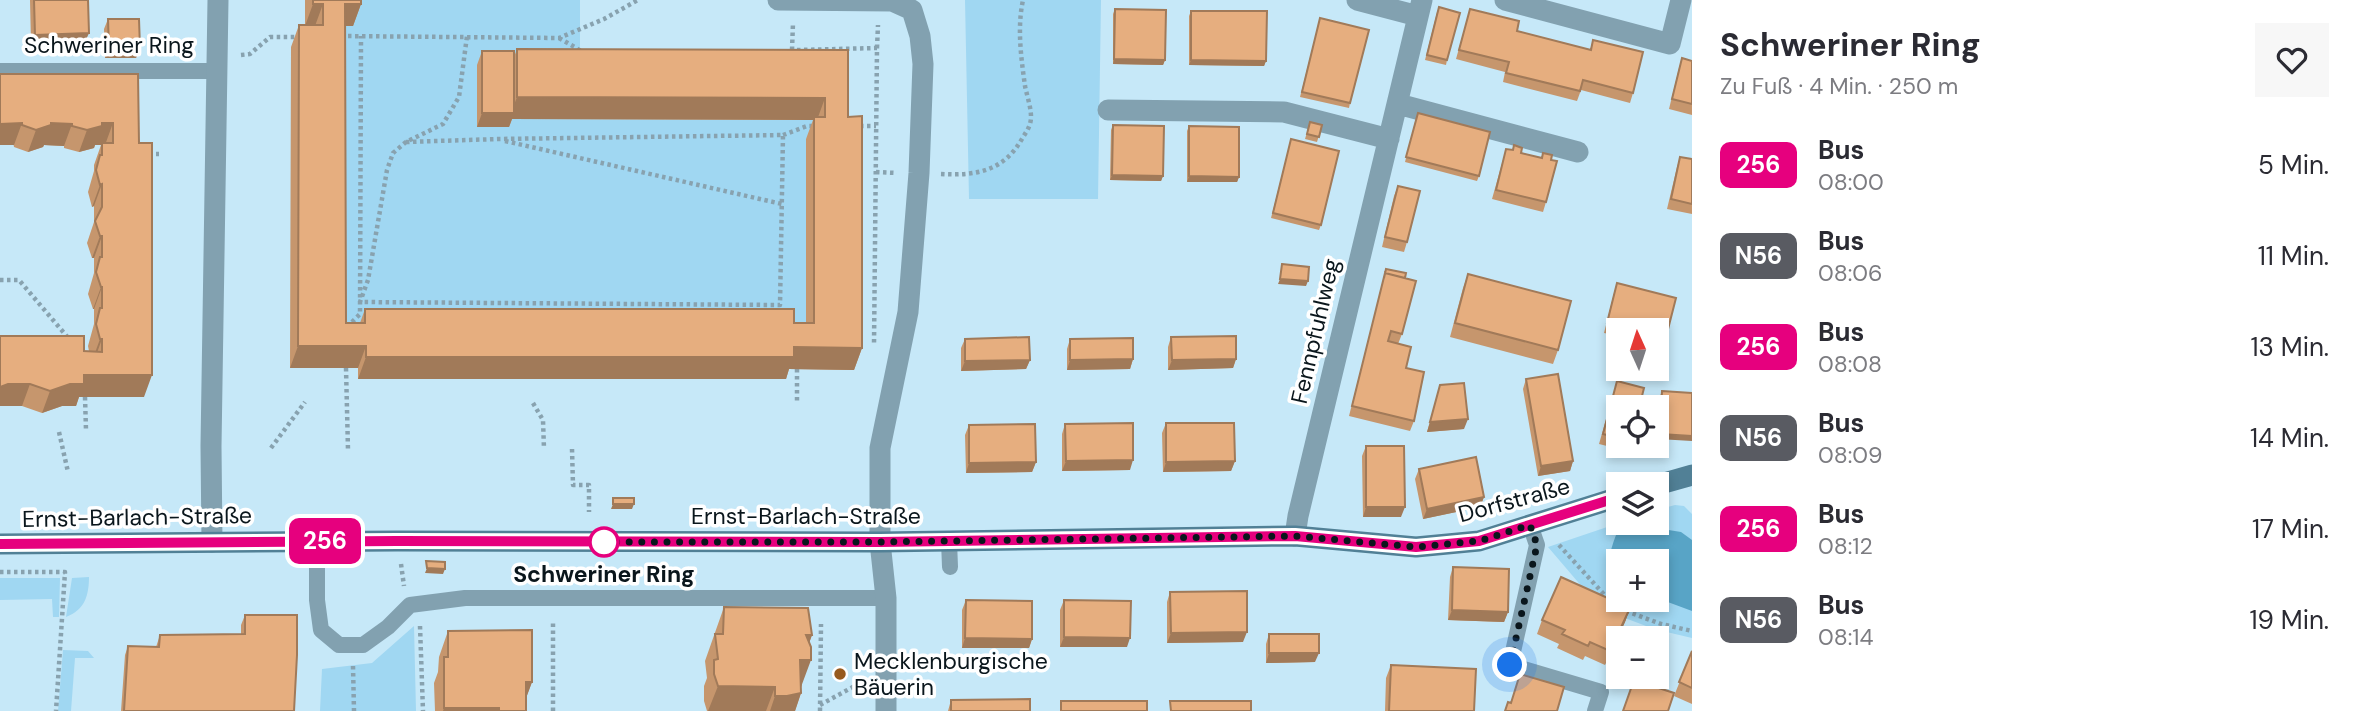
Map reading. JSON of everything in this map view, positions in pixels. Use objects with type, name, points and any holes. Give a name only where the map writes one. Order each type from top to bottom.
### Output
[{"type":"main road","points":[[1669,482],[1692,475]]},
{"type":"main road","name":"Dorfstraße","points":[[1295,536],[1416,547],[1479,541],[1606,501]]},
{"type":"main road","name":"Ernst-Barlach-Straße","points":[[0,544],[317,541],[880,542],[1295,536]]},
{"type":"street","name":"Schweriner Ring","points":[[212,542],[211,446],[219,0]]},
{"type":"street","points":[[778,0],[892,1],[912,10],[920,36],[923,64],[919,173],[908,312],[880,448],[880,542],[886,598],[886,711]]},
{"type":"street","name":"Fennpfuhlweg","points":[[1295,536],[1420,8],[1357,0]]},
{"type":"street","points":[[1505,0],[1670,44],[1681,0]]},
{"type":"street","points":[[1398,104],[1578,152]]},
{"type":"street","points":[[1108,110],[1284,112],[1389,139]]},
{"type":"lane","name":"Schweriner Ring","points":[[0,71],[219,64]]},
{"type":"lane","points":[[1530,525],[1537,545],[1510,665],[1601,692],[1595,711]]},
{"type":"lane","points":[[317,541],[317,600],[321,631],[339,645],[363,645],[388,627],[410,605],[466,598],[886,598]]},
{"type":"lane","points":[[949,541],[950,567]]},
{"type":"path","points":[[337,36],[559,38],[604,19],[638,0]]},
{"type":"path","points":[[919,173],[967,175],[1001,164],[1017,148],[1030,126],[1031,116],[1019,23],[1023,0]]},
{"type":"path","points":[[346,336],[346,327],[360,314],[361,36]]},
{"type":"path","points":[[360,302],[368,280],[387,170],[393,153],[406,142],[443,124],[459,97],[467,36]]},
{"type":"path","points":[[219,64],[250,54],[270,37],[304,37]]},
{"type":"path","points":[[559,38],[586,53]]},
{"type":"path","points":[[778,50],[877,48],[874,346]]},
{"type":"path","points":[[406,142],[783,135],[807,126],[817,126]]},
{"type":"path","points":[[852,126],[876,126]]},
{"type":"path","points":[[780,305],[783,135]]},
{"type":"path","points":[[498,139],[782,204]]},
{"type":"path","points":[[140,154],[159,154]]},
{"type":"path","points":[[0,280],[19,280],[76,347]]},
{"type":"path","points":[[360,302],[780,305],[788,313]]},
{"type":"path","points":[[345,368],[348,450]]},
{"type":"path","points":[[797,369],[797,403]]},
{"type":"path","points":[[85,397],[86,430]]},
{"type":"path","points":[[271,448],[305,402]]},
{"type":"path","points":[[533,403],[543,420],[544,449]]},
{"type":"path","points":[[59,432],[68,472]]},
{"type":"path","points":[[572,449],[573,485],[589,485],[590,512]]},
{"type":"path","points":[[1554,539],[1616,607],[1661,624],[1692,631]]},
{"type":"path","points":[[403,570],[405,594],[419,622],[423,711]]},
{"type":"path","points":[[0,572],[65,572],[56,711]]},
{"type":"path","points":[[553,623],[553,711]]},
{"type":"path","points":[[820,708],[821,624]]},
{"type":"path","points":[[352,645],[354,711]]},
{"type":"path","points":[[820,708],[870,678]]},
{"type":"shaded area","points":[[353,0],[580,0],[580,71],[509,119],[817,120],[806,139],[806,345],[338,345],[337,26]]},
{"type":"shaded area","points":[[965,0],[1101,0],[1098,199],[969,199]]},
{"type":"shaded area","points":[[1684,506],[1692,514],[1692,638],[1669,633],[1669,626],[1646,626],[1609,612],[1669,612],[1669,549],[1606,549],[1606,611],[1601,609],[1548,547],[1606,527],[1606,535],[1669,535],[1669,507]]},
{"type":"shaded area","points":[[1669,530],[1681,532],[1692,540],[1692,611],[1669,602],[1669,549],[1612,548],[1616,535],[1669,535]]},
{"type":"shaded area","points":[[89,577],[85,601],[78,610],[66,617],[72,578]]},
{"type":"shaded area","points":[[0,578],[60,578],[59,617],[53,617],[52,599],[0,600]]},
{"type":"shaded area","points":[[414,626],[416,711],[320,711],[322,669],[372,663]]},
{"type":"shaded area","points":[[63,650],[88,651],[94,658],[75,658],[71,711],[58,711]]},
{"type":"building","points":[[34,0],[88,0],[89,33],[35,35]]},
{"type":"building","points":[[313,0],[361,0],[361,4],[345,4],[346,323],[365,323],[365,309],[794,309],[794,323],[814,323],[814,117],[825,117],[825,98],[517,97],[517,49],[848,50],[848,117],[862,116],[862,348],[794,347],[794,357],[366,357],[366,346],[298,346],[299,25],[323,25],[323,4],[313,4]]},
{"type":"building","points":[[1439,7],[1460,13],[1447,60],[1427,55]]},
{"type":"building","points":[[1115,9],[1166,10],[1165,60],[1114,59]]},
{"type":"building","points":[[1470,9],[1519,21],[1517,31],[1591,50],[1593,40],[1643,52],[1633,93],[1583,80],[1580,91],[1506,73],[1509,62],[1459,50]]},
{"type":"building","points":[[1191,11],[1267,11],[1266,61],[1191,60]]},
{"type":"building","points":[[1320,18],[1369,30],[1350,103],[1302,92]]},
{"type":"building","points":[[108,19],[139,19],[140,48],[109,49]]},
{"type":"building","points":[[482,51],[514,51],[514,113],[482,113]]},
{"type":"building","points":[[1682,58],[1692,61],[1692,104],[1672,99]]},
{"type":"building","points":[[0,74],[138,74],[139,143],[152,143],[152,375],[84,375],[84,384],[70,384],[50,391],[30,384],[8,384],[0,387],[0,336],[84,336],[84,351],[102,352],[102,339],[96,324],[102,308],[102,287],[96,272],[102,257],[102,236],[95,221],[102,207],[102,184],[100,185],[96,170],[102,155],[102,143],[113,143],[113,123],[102,123],[102,126],[87,130],[72,124],[51,123],[36,130],[22,123],[0,124]]},
{"type":"building","points":[[1418,113],[1490,132],[1479,176],[1406,157]]},
{"type":"building","points":[[1310,122],[1322,125],[1319,137],[1307,134]]},
{"type":"building","points":[[1113,125],[1164,126],[1163,176],[1112,175]]},
{"type":"building","points":[[1189,126],[1239,127],[1239,177],[1189,176]]},
{"type":"building","points":[[1291,139],[1339,151],[1321,225],[1273,213]]},
{"type":"building","points":[[1514,145],[1522,148],[1521,153],[1542,158],[1543,153],[1552,155],[1551,160],[1557,161],[1546,202],[1496,190],[1506,149],[1513,150]]},
{"type":"building","points":[[1680,157],[1692,159],[1692,204],[1671,199]]},
{"type":"building","points":[[1398,186],[1420,191],[1407,242],[1385,237]]},
{"type":"building","points":[[1282,264],[1309,267],[1308,281],[1280,279]]},
{"type":"building","points":[[1386,269],[1406,273],[1405,278],[1385,273]]},
{"type":"building","points":[[1385,273],[1416,281],[1402,334],[1391,331],[1388,341],[1411,347],[1406,368],[1424,372],[1414,421],[1352,406]]},
{"type":"building","points":[[1468,274],[1571,301],[1558,350],[1455,323]]},
{"type":"building","points":[[1617,283],[1676,298],[1670,321],[1670,318],[1608,318]]},
{"type":"building","points":[[1236,336],[1236,359],[1172,360],[1171,337]]},
{"type":"building","points":[[1029,337],[1030,360],[965,361],[965,339]]},
{"type":"building","points":[[1133,338],[1133,359],[1070,360],[1070,339]]},
{"type":"building","points":[[1558,374],[1573,461],[1541,466],[1526,379]]},
{"type":"building","points":[[1617,382],[1644,388],[1642,395],[1613,395]]},
{"type":"building","points":[[1464,383],[1468,419],[1430,422],[1440,385]]},
{"type":"building","points":[[1662,391],[1692,393],[1692,436],[1669,435],[1669,395],[1662,395]]},
{"type":"building","points":[[1133,423],[1133,460],[1066,461],[1065,424]]},
{"type":"building","points":[[1166,423],[1234,423],[1235,461],[1166,462]]},
{"type":"building","points":[[1035,424],[1036,462],[969,463],[969,425]]},
{"type":"building","points":[[1366,446],[1404,446],[1405,507],[1366,507]]},
{"type":"building","points":[[1476,457],[1484,497],[1427,509],[1419,469]]},
{"type":"building","points":[[613,498],[634,498],[634,504],[613,504]]},
{"type":"building","points":[[426,561],[445,562],[445,569],[427,568]]},
{"type":"building","points":[[1453,567],[1509,569],[1508,612],[1452,610]]},
{"type":"building","points":[[1561,577],[1606,597],[1606,612],[1628,612],[1622,626],[1606,626],[1606,649],[1590,642],[1588,646],[1562,634],[1565,630],[1542,620]]},
{"type":"building","points":[[1247,591],[1247,632],[1171,633],[1170,592]]},
{"type":"building","points":[[966,600],[1032,601],[1032,639],[965,638]]},
{"type":"building","points":[[1064,600],[1131,601],[1130,638],[1064,637]]},
{"type":"building","points":[[724,607],[808,608],[812,635],[806,635],[811,647],[811,660],[800,660],[801,693],[775,696],[775,687],[718,686],[714,674],[714,660],[718,659],[715,634],[723,634]]},
{"type":"building","points":[[245,615],[297,615],[294,711],[124,711],[128,646],[159,647],[160,635],[245,634]]},
{"type":"building","points":[[532,630],[532,682],[526,682],[526,711],[444,708],[444,657],[448,657],[448,631]]},
{"type":"building","points":[[1269,634],[1319,634],[1319,653],[1269,653]]},
{"type":"building","points":[[1692,651],[1692,688],[1679,682]]},
{"type":"building","points":[[1391,665],[1476,669],[1474,711],[1389,711]]},
{"type":"building","points":[[1520,674],[1564,687],[1557,711],[1505,711],[1508,702],[1511,703]]},
{"type":"building","points":[[1631,689],[1662,689],[1674,693],[1668,711],[1623,711]]},
{"type":"building","points":[[1030,699],[1030,711],[951,711],[951,700]]},
{"type":"building","points":[[1061,701],[1147,701],[1147,711],[1061,711]]},
{"type":"building","points":[[1170,701],[1251,701],[1251,711],[1171,711]]},
{"type":"bus line","name":"256","points":[[0,544],[880,542],[1295,536],[1416,547],[1479,541],[1606,501]]},
{"type":"place","name":"Schweriner Ring","points":[[604,542]]},
{"type":"place","name":"Mecklenburgische Bäuerin","points":[[840,674]]},
{"type":"route","points":[[604,542],[880,542],[1295,536],[1416,547],[1479,541],[1530,525],[1537,545],[1510,665]]}]
